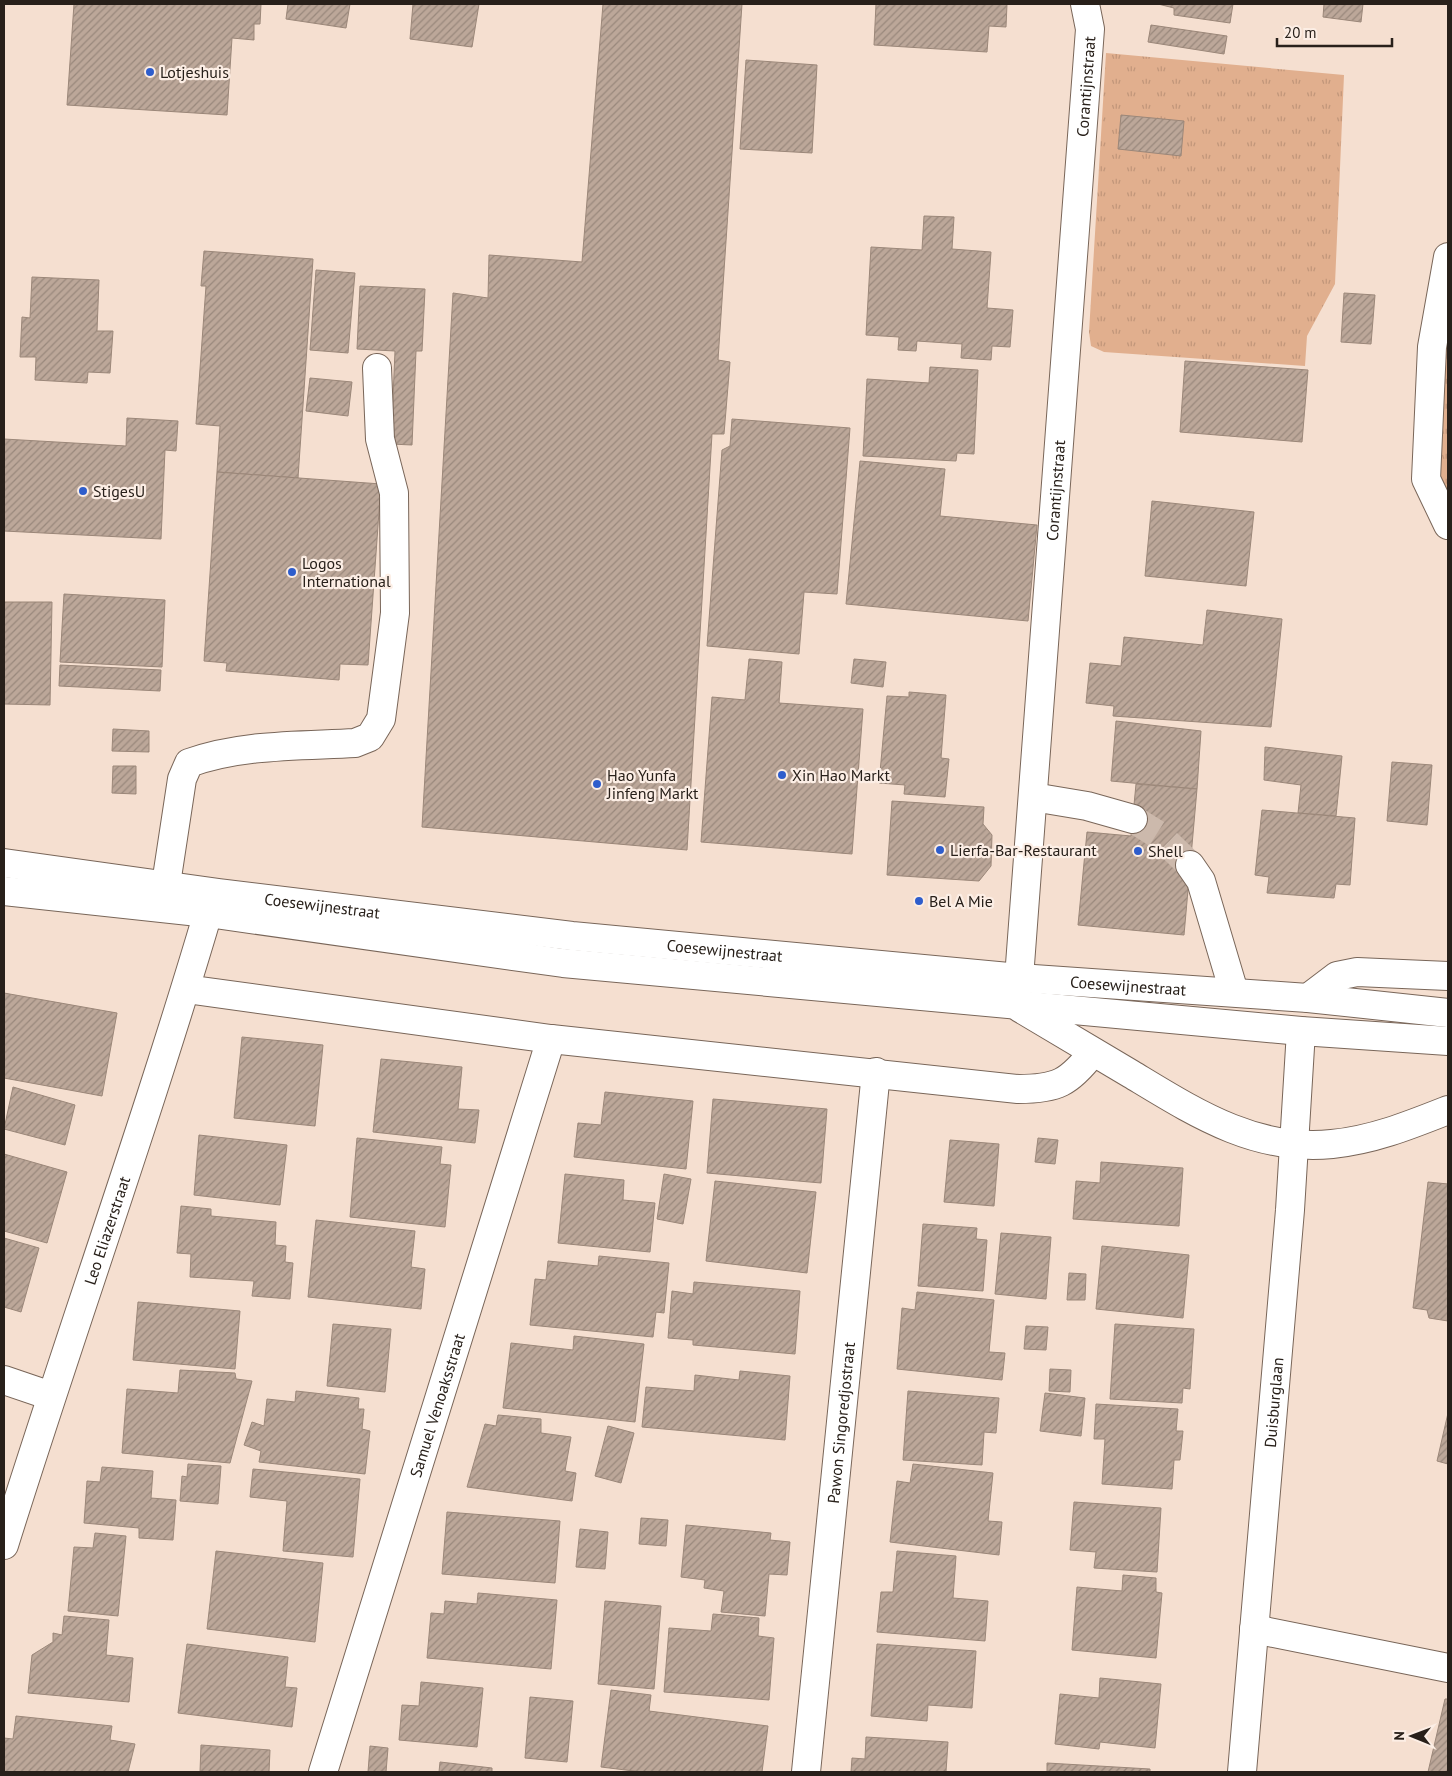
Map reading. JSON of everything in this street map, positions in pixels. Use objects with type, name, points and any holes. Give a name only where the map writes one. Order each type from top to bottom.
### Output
[{"type":"street","name":"Corantijnstraat","points":[[1019,978],[1090,29],[1085,4]]},
{"type":"street","points":[[1448,257],[1432,347],[1426,479],[1448,525]]},
{"type":"street","points":[[166,884],[182,779],[189,763],[209,755],[243,750],[356,743],[370,737],[381,719],[395,613],[394,493],[380,440],[377,368]]},
{"type":"street","points":[[1033,797],[1087,806],[1133,819]]},
{"type":"street","name":"Coesewijnestraat","points":[[4,863],[166,884],[219,893],[572,936],[1019,978],[1308,998],[1448,1013]]},
{"type":"street","points":[[1190,865],[1201,881],[1234,992]]},
{"type":"street","name":"Coesewijnestraat","points":[[4,891],[208,913],[563,964],[1301,1031],[1448,1041]]},
{"type":"street","name":"Leo Eliazerstraat","points":[[4,1545],[50,1396],[186,989],[208,913]]},
{"type":"street","points":[[1308,998],[1337,976],[1356,972],[1448,976]]},
{"type":"street","points":[[186,989],[551,1039],[876,1072],[1018,1089],[1044,1089],[1077,1073],[1094,1052]]},
{"type":"street","points":[[1015,1005],[1208,1120],[1257,1138],[1294,1144],[1330,1144],[1359,1140],[1400,1130],[1448,1110]]},
{"type":"street","name":"Duisburglaan","points":[[1242,1772],[1294,1144],[1301,1031]]},
{"type":"street","name":"Samuel Venoaksstraat","points":[[323,1772],[551,1039]]},
{"type":"street","name":"Pawon Singoredjostraat","points":[[806,1772],[876,1072]]},
{"type":"street","points":[[4,1380],[50,1396]]},
{"type":"street","points":[[1254,1629],[1448,1668]]},
{"type":"green space","points":[[1106,53],[1344,75],[1335,284],[1307,336],[1305,366],[1104,352],[1091,346],[1089,332]]},
{"type":"green space","points":[[1448,316],[1448,504],[1434,467]]},
{"type":"building","name":"Lotjeshuis","points":[[74,4],[261,4],[260,24],[254,24],[254,40],[232,38],[227,115],[67,105]]},
{"type":"building","points":[[288,4],[350,4],[346,28],[286,19]]},
{"type":"building","points":[[413,4],[479,4],[472,47],[410,39]]},
{"type":"building","points":[[603,4],[742,4],[718,360],[730,362],[724,434],[712,434],[687,850],[422,827],[453,293],[488,298],[489,255],[582,262]]},
{"type":"building","points":[[876,4],[1007,4],[1006,27],[989,26],[987,52],[874,45]]},
{"type":"building","points":[[1158,4],[1233,4],[1230,23],[1174,15],[1174,8]]},
{"type":"building","points":[[1324,4],[1363,4],[1361,22],[1323,17]]},
{"type":"building","points":[[1151,25],[1227,36],[1224,54],[1148,42]]},
{"type":"building","points":[[746,60],[817,65],[812,153],[740,149]]},
{"type":"building","points":[[1121,115],[1184,121],[1181,156],[1118,149]]},
{"type":"building","points":[[924,216],[954,217],[952,249],[991,252],[987,308],[1013,310],[1010,347],[992,346],[991,360],[961,358],[962,344],[917,341],[916,351],[898,350],[899,337],[866,335],[871,247],[922,250]]},
{"type":"building","points":[[204,251],[313,259],[298,478],[217,472],[220,426],[196,424],[206,286],[201,286]]},
{"type":"building","points":[[316,270],[355,273],[348,353],[310,350]]},
{"type":"building","points":[[32,277],[99,280],[97,331],[113,331],[110,373],[88,372],[87,383],[35,380],[36,357],[20,357],[22,317],[30,318]]},
{"type":"building","points":[[360,286],[425,289],[422,351],[416,351],[412,445],[391,444],[395,351],[357,349]]},
{"type":"building","points":[[1344,293],[1375,295],[1371,344],[1341,342]]},
{"type":"building","points":[[1185,361],[1308,370],[1302,442],[1180,432]]},
{"type":"building","points":[[930,367],[978,370],[974,454],[957,453],[956,461],[863,456],[867,379],[929,383]]},
{"type":"building","points":[[310,378],[352,382],[348,416],[306,411]]},
{"type":"building","name":"StigesU","points":[[127,418],[178,421],[176,451],[165,450],[161,539],[4,531],[4,439],[126,446]]},
{"type":"building","points":[[732,419],[850,428],[837,594],[804,592],[799,654],[707,646],[722,450],[730,446]]},
{"type":"building","points":[[860,461],[945,469],[940,516],[1037,525],[1028,621],[846,604]]},
{"type":"building","name":"Logos International","points":[[217,472],[381,484],[368,665],[340,664],[339,680],[226,671],[227,663],[204,661]]},
{"type":"building","points":[[1152,501],[1254,512],[1246,586],[1145,576]]},
{"type":"building","points":[[64,594],[165,600],[162,667],[60,662]]},
{"type":"building","points":[[4,602],[52,602],[50,705],[4,704]]},
{"type":"building","points":[[1207,610],[1282,619],[1271,727],[1113,716],[1114,706],[1086,703],[1090,663],[1121,666],[1124,637],[1203,645]]},
{"type":"building","name":"Xin Hao Markt","points":[[749,659],[782,662],[779,703],[863,709],[852,854],[701,842],[712,697],[745,700]]},
{"type":"building","points":[[854,659],[886,662],[883,687],[851,683]]},
{"type":"building","points":[[60,665],[161,670],[160,691],[59,686]]},
{"type":"building","points":[[909,692],[946,695],[941,758],[949,759],[945,797],[904,794],[905,785],[879,783],[887,696],[909,697]]},
{"type":"building","points":[[1116,721],[1201,731],[1197,789],[1111,781]]},
{"type":"building","points":[[113,729],[149,731],[149,752],[112,751]]},
{"type":"building","points":[[1265,747],[1342,756],[1336,816],[1298,813],[1301,785],[1264,780]]},
{"type":"building","points":[[1392,762],[1432,765],[1427,825],[1387,821]]},
{"type":"building","points":[[113,766],[136,766],[136,794],[112,793]]},
{"type":"building","name":"Shell","points":[[1136,784],[1197,789],[1184,935],[1078,925],[1087,832],[1131,836]]},
{"type":"building","name":"Lierfa-Bar-Restaurant","points":[[892,801],[984,807],[983,824],[992,835],[991,866],[979,881],[887,875]]},
{"type":"building","points":[[1262,810],[1355,818],[1350,885],[1336,884],[1334,898],[1267,893],[1269,877],[1255,875]]},
{"type":"building","points":[[4,993],[117,1013],[102,1096],[4,1078]]},
{"type":"building","points":[[242,1037],[323,1045],[315,1126],[234,1118]]},
{"type":"building","points":[[381,1059],[462,1067],[458,1109],[479,1110],[475,1143],[373,1132]]},
{"type":"building","points":[[13,1087],[75,1105],[65,1145],[4,1129]]},
{"type":"building","points":[[605,1092],[693,1101],[686,1169],[574,1157],[578,1123],[601,1125]]},
{"type":"building","points":[[713,1099],[827,1109],[821,1183],[707,1173]]},
{"type":"building","points":[[199,1135],[287,1145],[280,1205],[194,1195]]},
{"type":"building","points":[[357,1138],[442,1147],[440,1164],[451,1165],[445,1227],[350,1217]]},
{"type":"building","points":[[1038,1138],[1058,1140],[1055,1164],[1035,1162]]},
{"type":"building","points":[[950,1140],[999,1144],[994,1206],[944,1202]]},
{"type":"building","points":[[4,1154],[67,1172],[47,1243],[4,1231]]},
{"type":"building","points":[[1101,1162],[1183,1168],[1179,1226],[1073,1219],[1076,1181],[1100,1183]]},
{"type":"building","points":[[565,1174],[624,1180],[623,1200],[655,1203],[650,1252],[558,1243]]},
{"type":"building","points":[[664,1174],[691,1179],[683,1224],[657,1219]]},
{"type":"building","points":[[715,1181],[816,1192],[807,1273],[706,1261]]},
{"type":"building","points":[[1428,1182],[1448,1184],[1448,1321],[1429,1318],[1427,1310],[1413,1308]]},
{"type":"building","points":[[181,1206],[211,1209],[211,1216],[276,1222],[275,1245],[286,1246],[285,1262],[293,1263],[290,1299],[252,1296],[254,1281],[190,1277],[191,1254],[177,1253]]},
{"type":"building","points":[[316,1220],[415,1231],[411,1267],[425,1269],[421,1309],[308,1297]]},
{"type":"building","points":[[923,1224],[977,1228],[976,1239],[987,1240],[983,1291],[918,1286]]},
{"type":"building","points":[[1001,1233],[1051,1237],[1046,1299],[995,1294]]},
{"type":"building","points":[[4,1238],[39,1248],[21,1312],[4,1307]]},
{"type":"building","points":[[1102,1246],[1189,1255],[1183,1318],[1096,1309]]},
{"type":"building","points":[[599,1256],[669,1263],[664,1313],[656,1312],[653,1337],[530,1325],[535,1279],[546,1280],[548,1261],[598,1266]]},
{"type":"building","points":[[1069,1273],[1086,1274],[1085,1300],[1067,1300]]},
{"type":"building","points":[[694,1282],[800,1291],[795,1354],[693,1345],[693,1340],[668,1338],[672,1291],[693,1294]]},
{"type":"building","points":[[917,1292],[994,1300],[989,1352],[1005,1353],[1002,1380],[897,1369],[902,1308],[915,1310]]},
{"type":"building","points":[[138,1302],[240,1311],[235,1369],[133,1360]]},
{"type":"building","points":[[333,1324],[391,1329],[385,1392],[327,1386]]},
{"type":"building","points":[[1115,1324],[1194,1329],[1190,1389],[1183,1388],[1182,1403],[1110,1399]]},
{"type":"building","points":[[1026,1326],[1048,1327],[1046,1350],[1024,1349]]},
{"type":"building","points":[[574,1336],[644,1344],[635,1422],[503,1408],[511,1343],[573,1350]]},
{"type":"building","points":[[1050,1369],[1071,1370],[1070,1392],[1049,1391]]},
{"type":"building","points":[[180,1370],[235,1373],[236,1379],[252,1381],[230,1463],[122,1453],[127,1389],[178,1393]]},
{"type":"building","points":[[740,1371],[790,1376],[785,1440],[642,1427],[646,1387],[694,1391],[695,1375],[739,1380]]},
{"type":"building","points":[[296,1391],[359,1398],[358,1409],[364,1409],[362,1429],[370,1431],[365,1474],[259,1462],[261,1451],[244,1445],[252,1422],[264,1426],[267,1399],[295,1402]]},
{"type":"building","points":[[908,1391],[999,1398],[996,1433],[984,1432],[982,1465],[903,1460]]},
{"type":"building","points":[[1045,1393],[1085,1398],[1081,1436],[1040,1431]]},
{"type":"building","points":[[1096,1404],[1178,1409],[1176,1431],[1183,1431],[1180,1460],[1174,1460],[1172,1489],[1102,1484],[1105,1439],[1094,1439]]},
{"type":"building","points":[[1448,1413],[1448,1464],[1437,1461]]},
{"type":"building","points":[[498,1415],[541,1419],[541,1433],[571,1437],[565,1471],[576,1473],[572,1501],[467,1487],[485,1424],[496,1426]]},
{"type":"building","points":[[608,1426],[634,1433],[621,1483],[595,1476]]},
{"type":"building","points":[[188,1464],[221,1466],[218,1504],[180,1501],[182,1476],[187,1477]]},
{"type":"building","points":[[913,1464],[993,1473],[988,1521],[1002,1522],[999,1555],[890,1542],[897,1481],[910,1483]]},
{"type":"building","points":[[102,1467],[153,1471],[151,1498],[176,1500],[173,1540],[139,1538],[139,1528],[84,1523],[87,1481],[100,1482]]},
{"type":"building","points":[[253,1469],[360,1479],[353,1557],[283,1551],[287,1501],[250,1497]]},
{"type":"building","points":[[1074,1502],[1161,1508],[1157,1572],[1094,1568],[1096,1552],[1070,1550]]},
{"type":"building","points":[[447,1512],[560,1521],[555,1583],[442,1574]]},
{"type":"building","points":[[641,1518],[668,1520],[666,1546],[639,1544]]},
{"type":"building","points":[[686,1525],[771,1533],[770,1540],[790,1542],[787,1575],[769,1574],[765,1616],[721,1612],[724,1591],[704,1588],[705,1580],[681,1577]]},
{"type":"building","points":[[580,1529],[608,1532],[605,1569],[576,1567]]},
{"type":"building","points":[[95,1533],[126,1536],[118,1616],[68,1611],[74,1547],[93,1548]]},
{"type":"building","points":[[216,1551],[323,1563],[315,1642],[207,1629]]},
{"type":"building","points":[[897,1551],[956,1556],[953,1598],[988,1601],[985,1641],[877,1632],[881,1592],[893,1592]]},
{"type":"building","points":[[1123,1575],[1156,1578],[1156,1592],[1162,1593],[1156,1658],[1072,1650],[1077,1587],[1122,1591]]},
{"type":"building","points":[[478,1593],[557,1600],[551,1669],[427,1658],[431,1613],[444,1614],[445,1601],[477,1604]]},
{"type":"building","points":[[605,1601],[661,1606],[654,1689],[598,1684]]},
{"type":"building","points":[[713,1614],[759,1618],[758,1636],[774,1638],[769,1700],[664,1692],[669,1628],[711,1631]]},
{"type":"building","points":[[64,1616],[109,1620],[106,1655],[133,1658],[129,1702],[28,1693],[32,1655],[53,1642],[53,1633],[62,1635]]},
{"type":"building","points":[[187,1644],[288,1657],[285,1687],[297,1688],[292,1727],[178,1713]]},
{"type":"building","points":[[877,1644],[976,1651],[972,1708],[928,1705],[927,1721],[871,1716]]},
{"type":"building","points":[[1100,1678],[1161,1684],[1155,1748],[1100,1742],[1099,1749],[1055,1744],[1060,1694],[1099,1698]]},
{"type":"building","points":[[421,1682],[483,1688],[477,1747],[399,1740],[402,1705],[419,1706]]},
{"type":"building","points":[[611,1690],[651,1695],[649,1711],[768,1726],[762,1772],[642,1772],[601,1767]]},
{"type":"building","points":[[530,1697],[573,1701],[567,1762],[525,1758]]},
{"type":"building","points":[[1445,1699],[1448,1699],[1448,1772],[1428,1772]]},
{"type":"building","points":[[16,1716],[112,1726],[110,1740],[135,1744],[128,1772],[4,1772],[4,1738],[13,1739]]},
{"type":"building","points":[[866,1737],[948,1742],[946,1772],[851,1772],[852,1758],[865,1759]]},
{"type":"building","points":[[201,1745],[270,1750],[269,1772],[200,1772]]},
{"type":"building","points":[[370,1746],[388,1748],[386,1772],[368,1772]]},
{"type":"building","points":[[440,1762],[492,1768],[492,1772],[439,1772]]},
{"type":"building","points":[[1047,1763],[1150,1769],[1150,1772],[1047,1772]]},
{"type":"tunnel","points":[[1133,819],[1160,836],[1190,865]]},
{"type":"place","name":"Lotjeshuis","points":[[150,72]]},
{"type":"place","name":"StigesU","points":[[83,491]]},
{"type":"place","name":"Logos International","points":[[292,572]]},
{"type":"place","name":"Xin Hao Markt","points":[[782,775]]},
{"type":"place","name":"Hao Yunfa Jinfeng Markt","points":[[597,784]]},
{"type":"place","name":"Lierfa-Bar-Restaurant","points":[[940,850]]},
{"type":"place","name":"Shell","points":[[1138,851]]},
{"type":"place","name":"Bel A Mie","points":[[919,901]]}]
